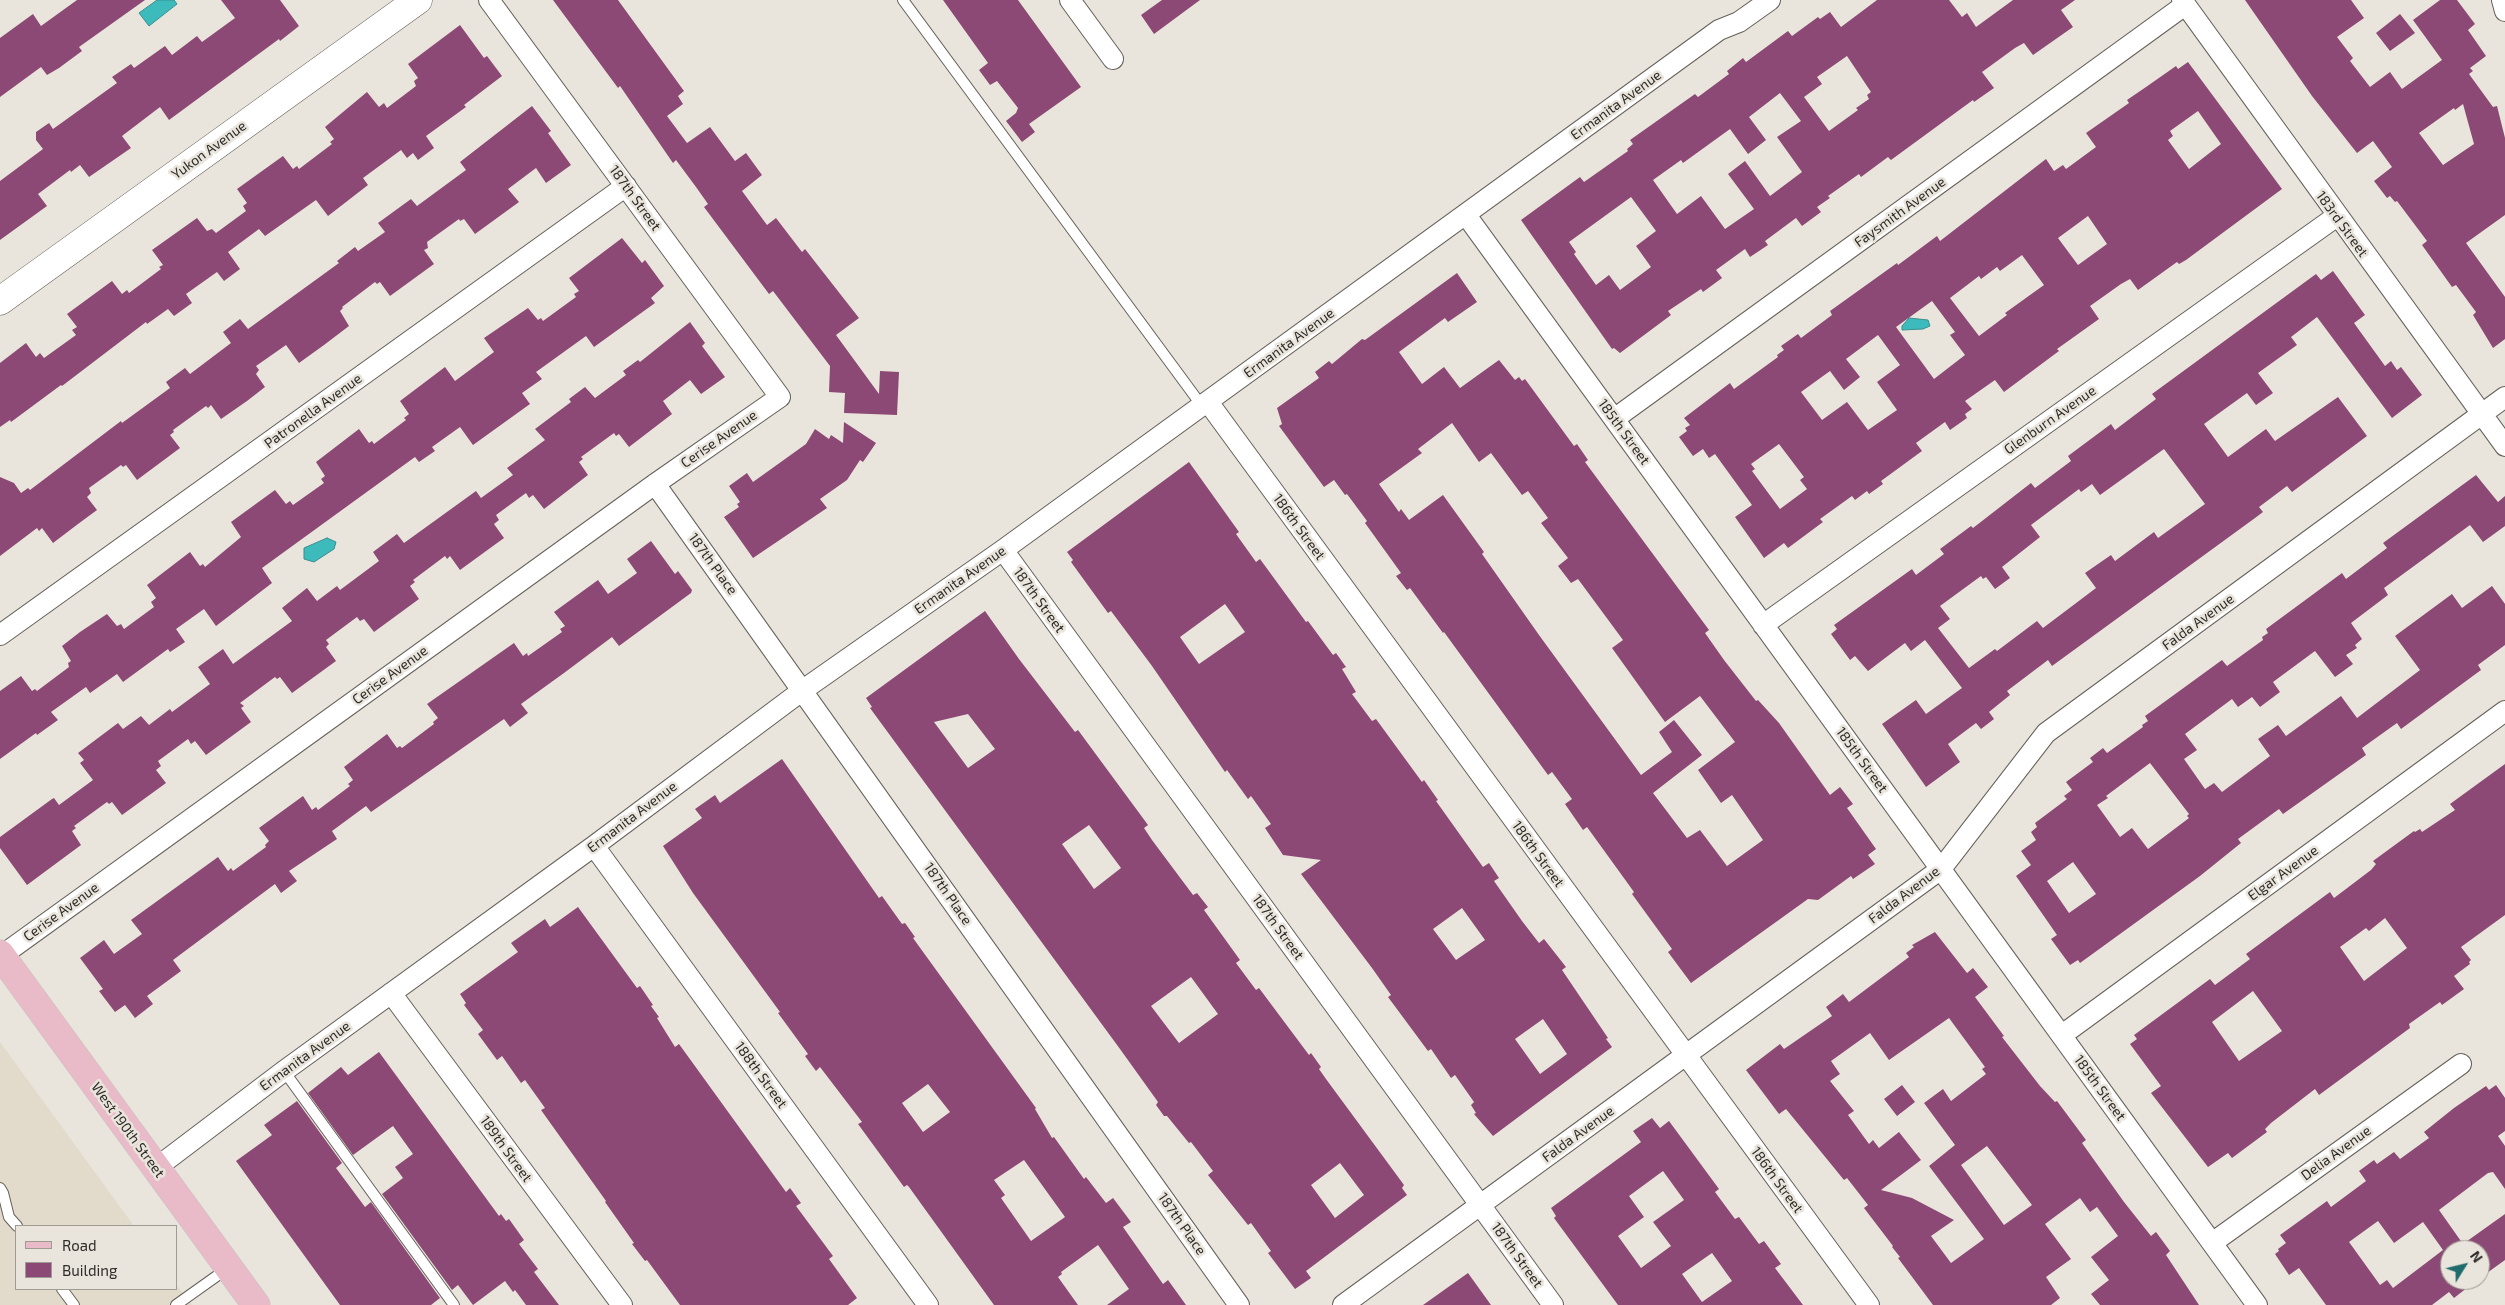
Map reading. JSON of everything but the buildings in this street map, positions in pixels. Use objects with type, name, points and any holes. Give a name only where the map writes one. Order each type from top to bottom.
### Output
[{"type":"main road","name":"West 190th Street","points":[[1,955],[256,1305]]},
{"type":"street","name":"Yukon Avenue","points":[[0,301],[418,0]]},
{"type":"street","name":"187th Street","points":[[489,0],[780,397]]},
{"type":"street","points":[[1070,0],[1113,59]]},
{"type":"street","name":"Ermanita Avenue","points":[[156,1168],[284,1071],[594,846],[803,690],[1003,550],[1719,30],[1739,22],[1770,0]]},
{"type":"street","points":[[2502,0],[2505,11]]},
{"type":"street","name":"183rd Street","points":[[2184,2],[2505,446]]},
{"type":"street","name":"Faysmith Avenue","points":[[1614,419],[2184,2]]},
{"type":"street","name":"Patronella Avenue","points":[[0,635],[626,186]]},
{"type":"street","name":"185th Street","points":[[1466,215],[2257,1305]]},
{"type":"street","name":"Glenburn Avenue","points":[[1763,624],[2337,216]]},
{"type":"street","name":"Cerise Avenue","points":[[1,955],[655,484],[780,397]]},
{"type":"street","name":"Falda Avenue","points":[[1344,1305],[1941,869],[2046,733],[2505,397]]},
{"type":"street","name":"186th Street","points":[[1205,404],[1869,1305]]},
{"type":"street","name":"187th Place","points":[[655,484],[1239,1305]]},
{"type":"street","name":"187th Street","points":[[1003,550],[1553,1305]]},
{"type":"street","name":"Elgar Avenue","points":[[2062,1035],[2505,711]]},
{"type":"street","name":"188th Street","points":[[594,846],[928,1305]]},
{"type":"street","name":"189th Street","points":[[391,992],[622,1305]]},
{"type":"street","name":"Delia Avenue","points":[[2212,1243],[2461,1064]]},
{"type":"lane","points":[[903,0],[1205,404]]},
{"type":"lane","points":[[284,1071],[454,1305]]},
{"type":"lane","points":[[0,1188],[4,1193],[5,1216],[15,1225]]},
{"type":"lane","points":[[176,1305],[229,1268]]},
{"type":"lane","points":[[63,1290],[74,1305]]},
{"type":"shaded area","points":[[0,1042],[133,1225],[15,1225],[15,1290],[178,1290],[178,1287],[192,1305],[0,1305]]},
{"type":"water","points":[[157,0],[174,0],[177,4],[149,26],[139,13]]},
{"type":"water","points":[[1909,318],[1928,320],[1930,326],[1923,329],[1902,330],[1902,326]]},
{"type":"water","points":[[327,538],[336,542],[334,549],[314,562],[304,559],[304,548]]}]
